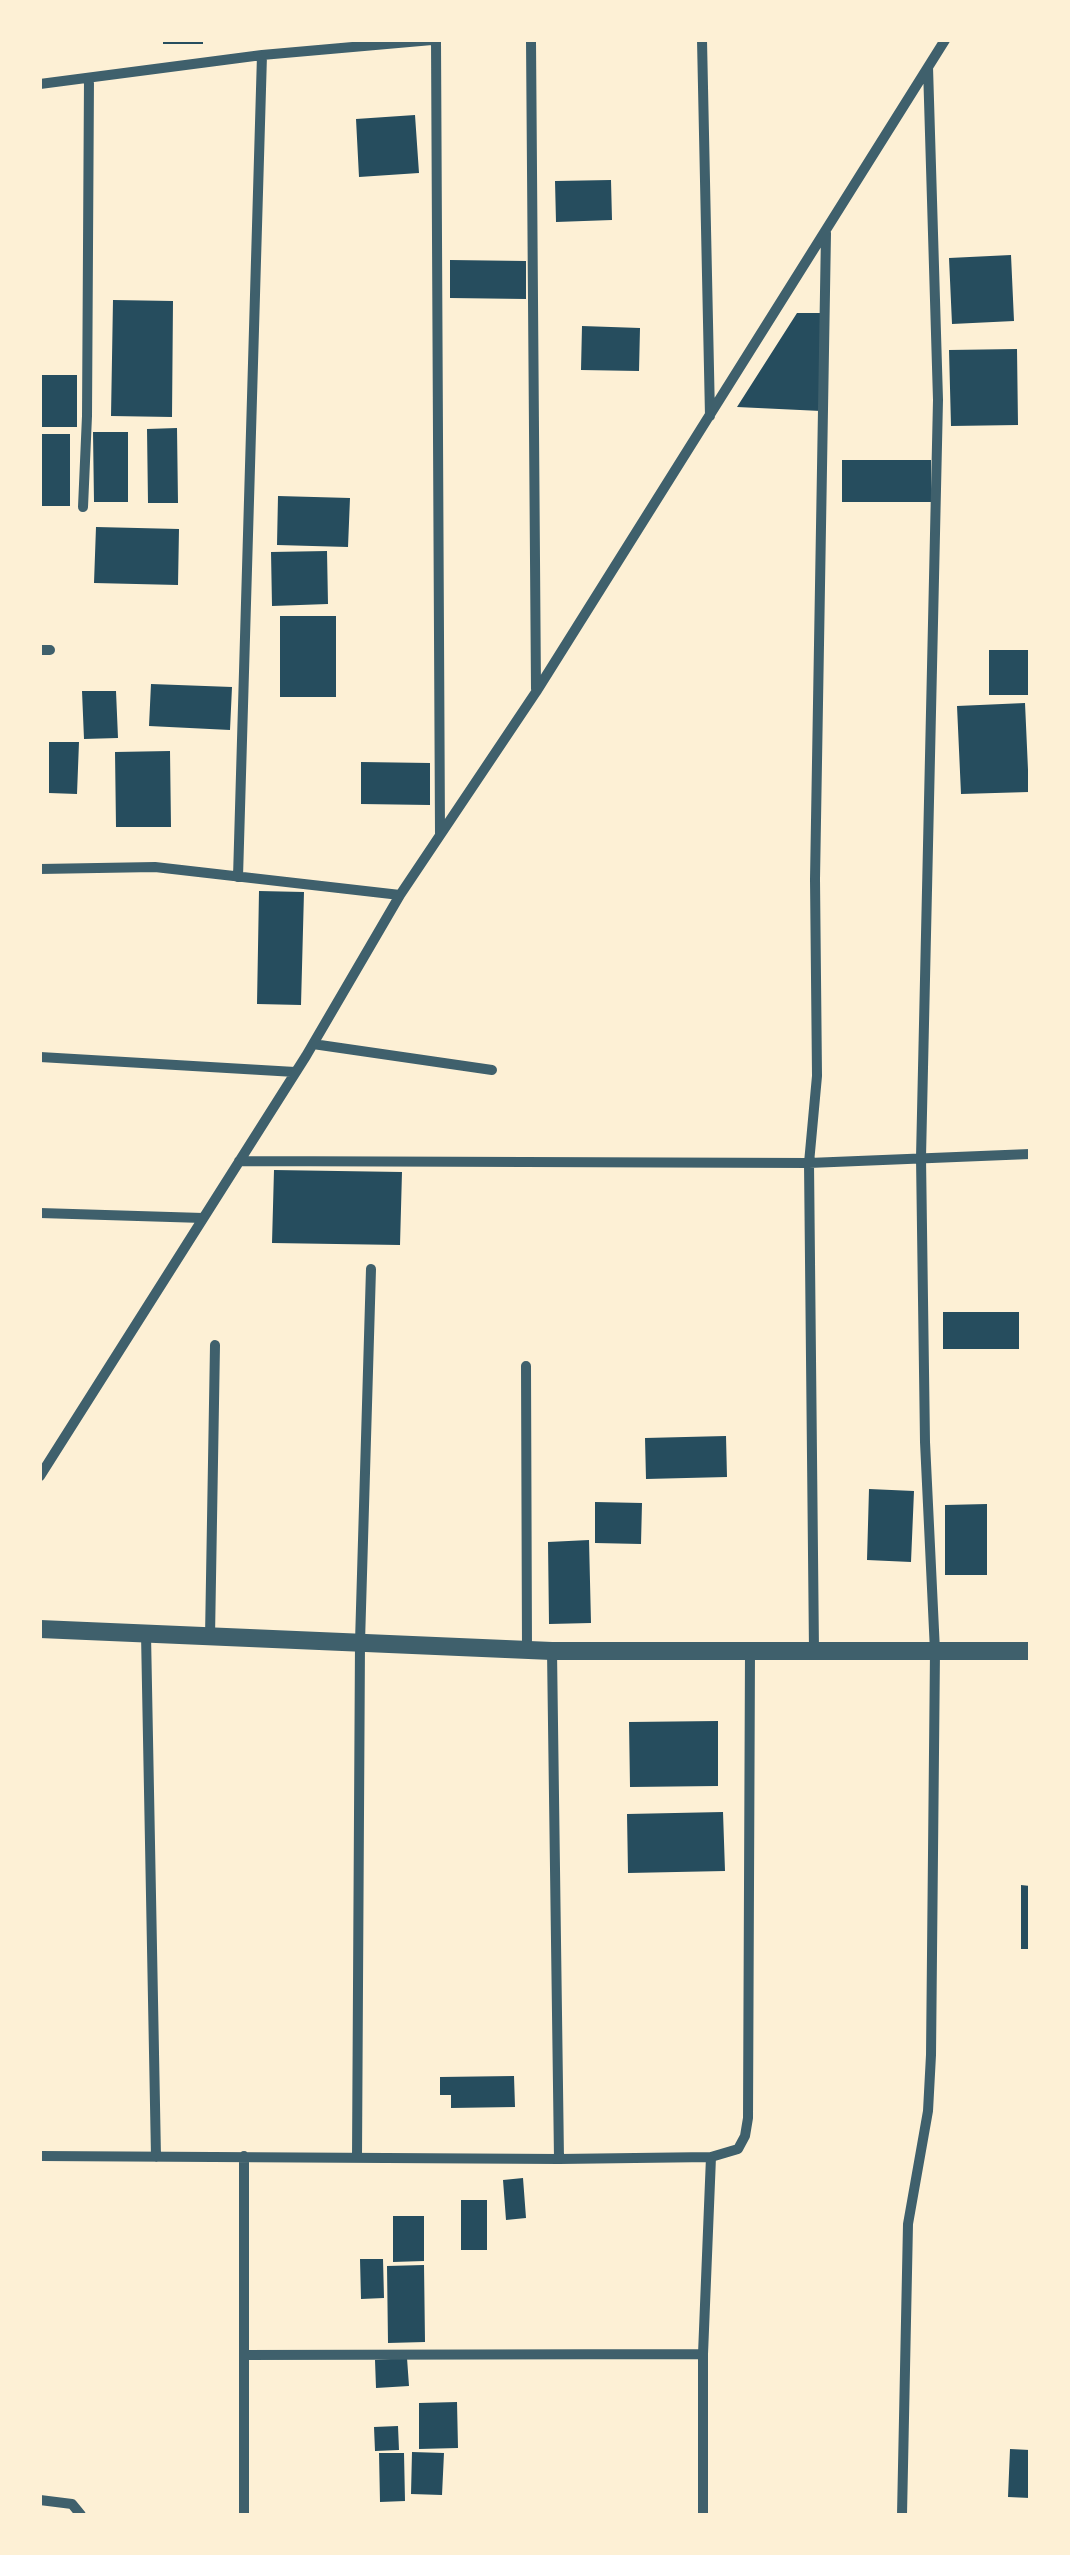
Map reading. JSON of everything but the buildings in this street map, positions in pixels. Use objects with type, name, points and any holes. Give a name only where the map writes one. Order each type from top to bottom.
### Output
[{"type":"street","points":[[40,84],[262,55],[434,40],[440,836]]},
{"type":"street","points":[[532,40],[536,692]]},
{"type":"street","points":[[702,40],[710,417]]},
{"type":"street","points":[[40,1476],[295,1072],[400,896],[536,692],[945,40]]},
{"type":"street","points":[[238,876],[262,55]]},
{"type":"street","points":[[902,2515],[908,2224],[928,2110],[932,2054],[935,1652],[925,1442],[922,1157],[938,400],[928,68]]},
{"type":"street","points":[[83,507],[89,78]]},
{"type":"street","points":[[814,1652],[808,1163],[817,1076],[815,879],[826,231]]},
{"type":"street","points":[[40,869],[154,867],[400,896]]},
{"type":"street","points":[[312,1044],[492,1070]]},
{"type":"street","points":[[40,1057],[295,1072]]},
{"type":"street","points":[[239,1161],[808,1163],[1030,1154]]},
{"type":"street","points":[[40,1213],[204,1218]]},
{"type":"street","points":[[357,2158],[360,1642],[372,1269]]},
{"type":"street","points":[[210,1637],[215,1345]]},
{"type":"street","points":[[526,1366],[527,1650]]},
{"type":"street","points":[[40,1629],[552,1652],[1030,1652]]},
{"type":"street","points":[[146,1634],[156,2157]]},
{"type":"street","points":[[552,1652],[559,2159]]},
{"type":"street","points":[[40,2156],[559,2159],[711,2157],[738,2150],[748,2118],[750,1652]]},
{"type":"street","points":[[244,2156],[244,2515]]},
{"type":"street","points":[[703,2515],[702,2354],[711,2157]]},
{"type":"street","points":[[246,2355],[702,2354]]},
{"type":"street","points":[[40,2500],[72,2504],[81,2515]]}]
